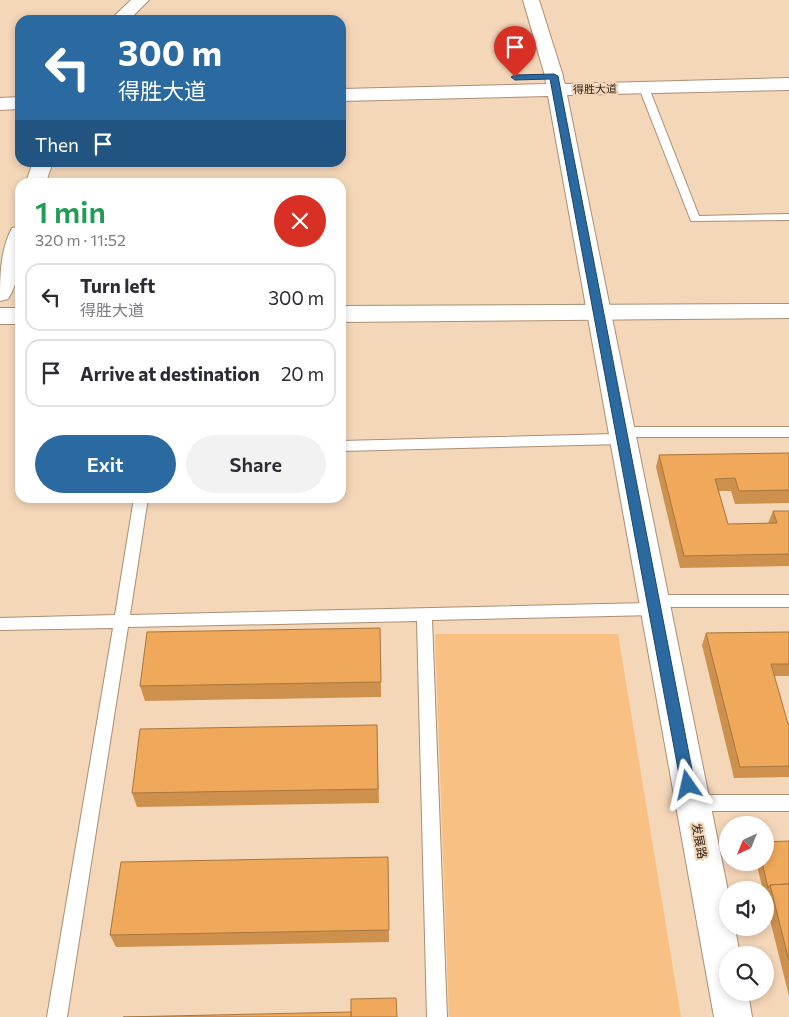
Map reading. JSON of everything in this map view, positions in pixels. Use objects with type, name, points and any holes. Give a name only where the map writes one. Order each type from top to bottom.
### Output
[{"type":"street","points":[[124,15],[141,0]]},
{"type":"street","name":"发展路","points":[[531,0],[555,83],[720,946]]},
{"type":"street","name":"得胜大道","points":[[346,95],[789,71]]},
{"type":"street","name":"得胜大道","points":[[346,82],[555,83],[644,88],[789,84]]},
{"type":"street","points":[[0,90],[15,90]]},
{"type":"street","points":[[0,104],[15,103]]},
{"type":"street","points":[[0,294],[15,248]]},
{"type":"street","points":[[346,314],[789,311]]},
{"type":"street","points":[[0,316],[15,316]]},
{"type":"street","points":[[730,1001],[733,1017]]},
{"type":"lane","points":[[644,88],[695,220],[789,217]]},
{"type":"lane","points":[[346,446],[622,435],[789,432]]},
{"type":"lane","points":[[57,1017],[140,503]]},
{"type":"lane","points":[[0,624],[424,614],[789,601]]},
{"type":"lane","points":[[424,614],[437,1017]]},
{"type":"lane","points":[[692,803],[789,803]]},
{"type":"shaded area","points":[[435,634],[618,634],[681,1017],[449,1017]]},
{"type":"building","points":[[789,453],[789,490],[739,491],[735,478],[715,479],[728,524],[777,523],[773,511],[789,511],[789,554],[684,556],[659,455]]},
{"type":"building","points":[[380,628],[381,682],[140,686],[147,632]]},
{"type":"building","points":[[789,632],[789,664],[771,664],[789,724],[789,766],[740,767],[706,633]]},
{"type":"building","points":[[377,725],[378,789],[132,793],[140,729]]},
{"type":"building","points":[[789,841],[789,884],[774,885],[774,881],[766,881],[764,871],[774,871],[774,842]]},
{"type":"building","points":[[388,857],[389,930],[110,935],[121,862]]},
{"type":"building","points":[[789,884],[789,961],[774,901],[774,885]]},
{"type":"building","points":[[396,998],[397,1017],[351,1017],[351,999]]},
{"type":"building","points":[[351,1012],[351,1017],[123,1017]]},
{"type":"route","points":[[515,77],[554,76],[688,785]]}]
